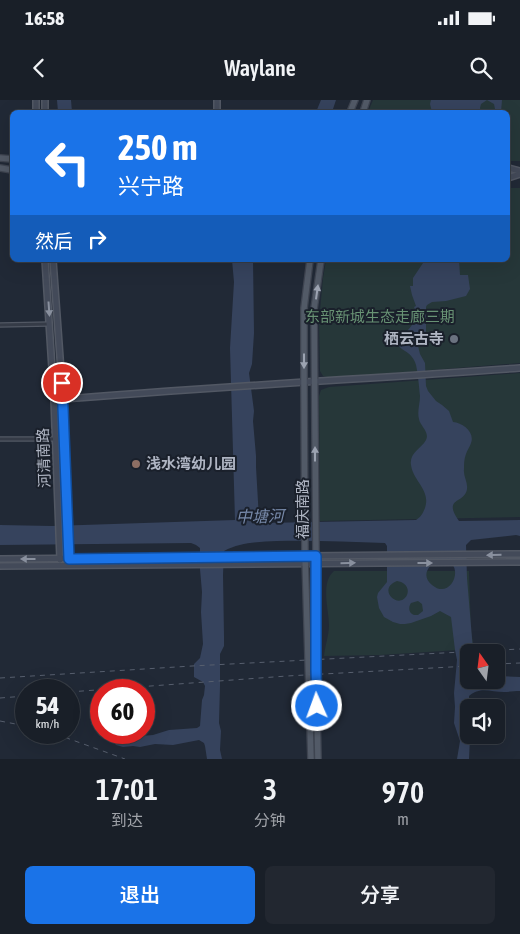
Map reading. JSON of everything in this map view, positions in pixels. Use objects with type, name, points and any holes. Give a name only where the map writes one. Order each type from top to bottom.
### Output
[{"type":"main road","name":"河清南路","points":[[45,262],[54,400],[60,566]]},
{"type":"main road","name":"河清南路","points":[[53,262],[63,400],[69,559]]},
{"type":"main road","name":"福庆南路","points":[[310,262],[304,308],[304,383],[305,537],[311,759]]},
{"type":"main road","name":"福庆南路","points":[[318,759],[314,309],[321,262]]},
{"type":"main road","points":[[54,400],[520,368]]},
{"type":"main road","points":[[0,560],[520,554]]},
{"type":"main road","points":[[69,559],[69,566]]},
{"type":"main road","points":[[0,566],[520,562]]},
{"type":"street","points":[[0,325],[50,324]]},
{"type":"street","points":[[0,439],[55,439]]},
{"type":"green space","points":[[373,100],[520,100],[520,161],[510,161],[510,110],[369,110]]},
{"type":"green space","name":"东部新城生态走廊三期","points":[[510,188],[520,188],[520,363],[331,378],[323,376],[320,371],[319,321],[326,262],[510,262]]},
{"type":"green space","points":[[520,373],[520,517],[320,521],[319,396],[321,390],[329,387]]},
{"type":"green space","points":[[334,571],[469,571],[473,644],[460,644],[460,650],[380,655],[324,656],[329,625],[326,589],[330,576]]},
{"type":"water","points":[[57,100],[71,100],[72,110],[58,110]]},
{"type":"water","points":[[321,100],[336,100],[333,110],[317,110]]},
{"type":"water","points":[[431,100],[487,100],[481,104],[480,110],[432,110]]},
{"type":"water","points":[[487,100],[502,100],[501,110],[494,110],[494,104]]},
{"type":"water","points":[[232,262],[253,262],[254,333],[252,364],[249,373],[254,411],[259,519],[264,523],[416,520],[423,513],[426,496],[412,471],[411,461],[414,454],[426,440],[427,434],[418,416],[420,396],[416,365],[411,356],[397,344],[397,340],[412,326],[416,317],[414,307],[416,306],[410,286],[413,286],[413,278],[424,262],[459,262],[460,275],[468,275],[470,289],[466,296],[432,302],[427,305],[426,331],[418,346],[425,363],[428,391],[436,401],[449,411],[453,422],[461,424],[470,432],[472,439],[464,462],[467,489],[463,497],[454,504],[454,513],[459,521],[520,520],[520,536],[471,540],[466,545],[472,644],[460,644],[460,689],[505,689],[505,676],[520,677],[520,691],[481,690],[469,696],[469,699],[460,699],[460,741],[454,723],[457,660],[451,617],[440,611],[411,623],[400,624],[384,617],[379,608],[377,597],[387,582],[387,546],[385,543],[277,541],[243,544],[224,551],[224,646],[220,654],[219,723],[222,759],[207,759],[204,743],[199,740],[173,745],[155,744],[155,734],[169,730],[197,728],[200,726],[205,686],[203,682],[194,677],[194,664],[200,658],[203,644],[200,548],[191,543],[0,545],[0,525],[52,526],[235,520],[230,348],[234,282]],"holes":[[[437,560],[447,561],[453,565],[455,571],[454,578],[446,588],[440,589],[429,582],[426,575],[427,571]],[[397,581],[402,582],[408,590],[407,595],[399,601],[395,600],[391,597],[389,589]],[[418,601],[422,604],[423,611],[418,615],[410,612],[411,603]]]},
{"type":"water","points":[[460,741],[460,744],[470,744],[469,759],[457,759]]},
{"type":"water","points":[[116,744],[155,744],[140,747]]},
{"type":"railway","points":[[0,678],[520,649]]},
{"type":"railway","points":[[505,664],[520,663]]},
{"type":"railway","points":[[80,691],[287,676],[460,666]]},
{"type":"railway","points":[[0,698],[15,697]]},
{"type":"railway","points":[[0,721],[15,724]]},
{"type":"railway","points":[[80,743],[125,759]]},
{"type":"place","name":"栖云古寺","points":[[454,339]]},
{"type":"place","name":"浅水湾幼儿园","points":[[136,464]]},
{"type":"route","points":[[62,383],[69,559],[316,556],[317,706]]},
{"type":"water label","name":"中塘河","points":[[260,516]]}]
